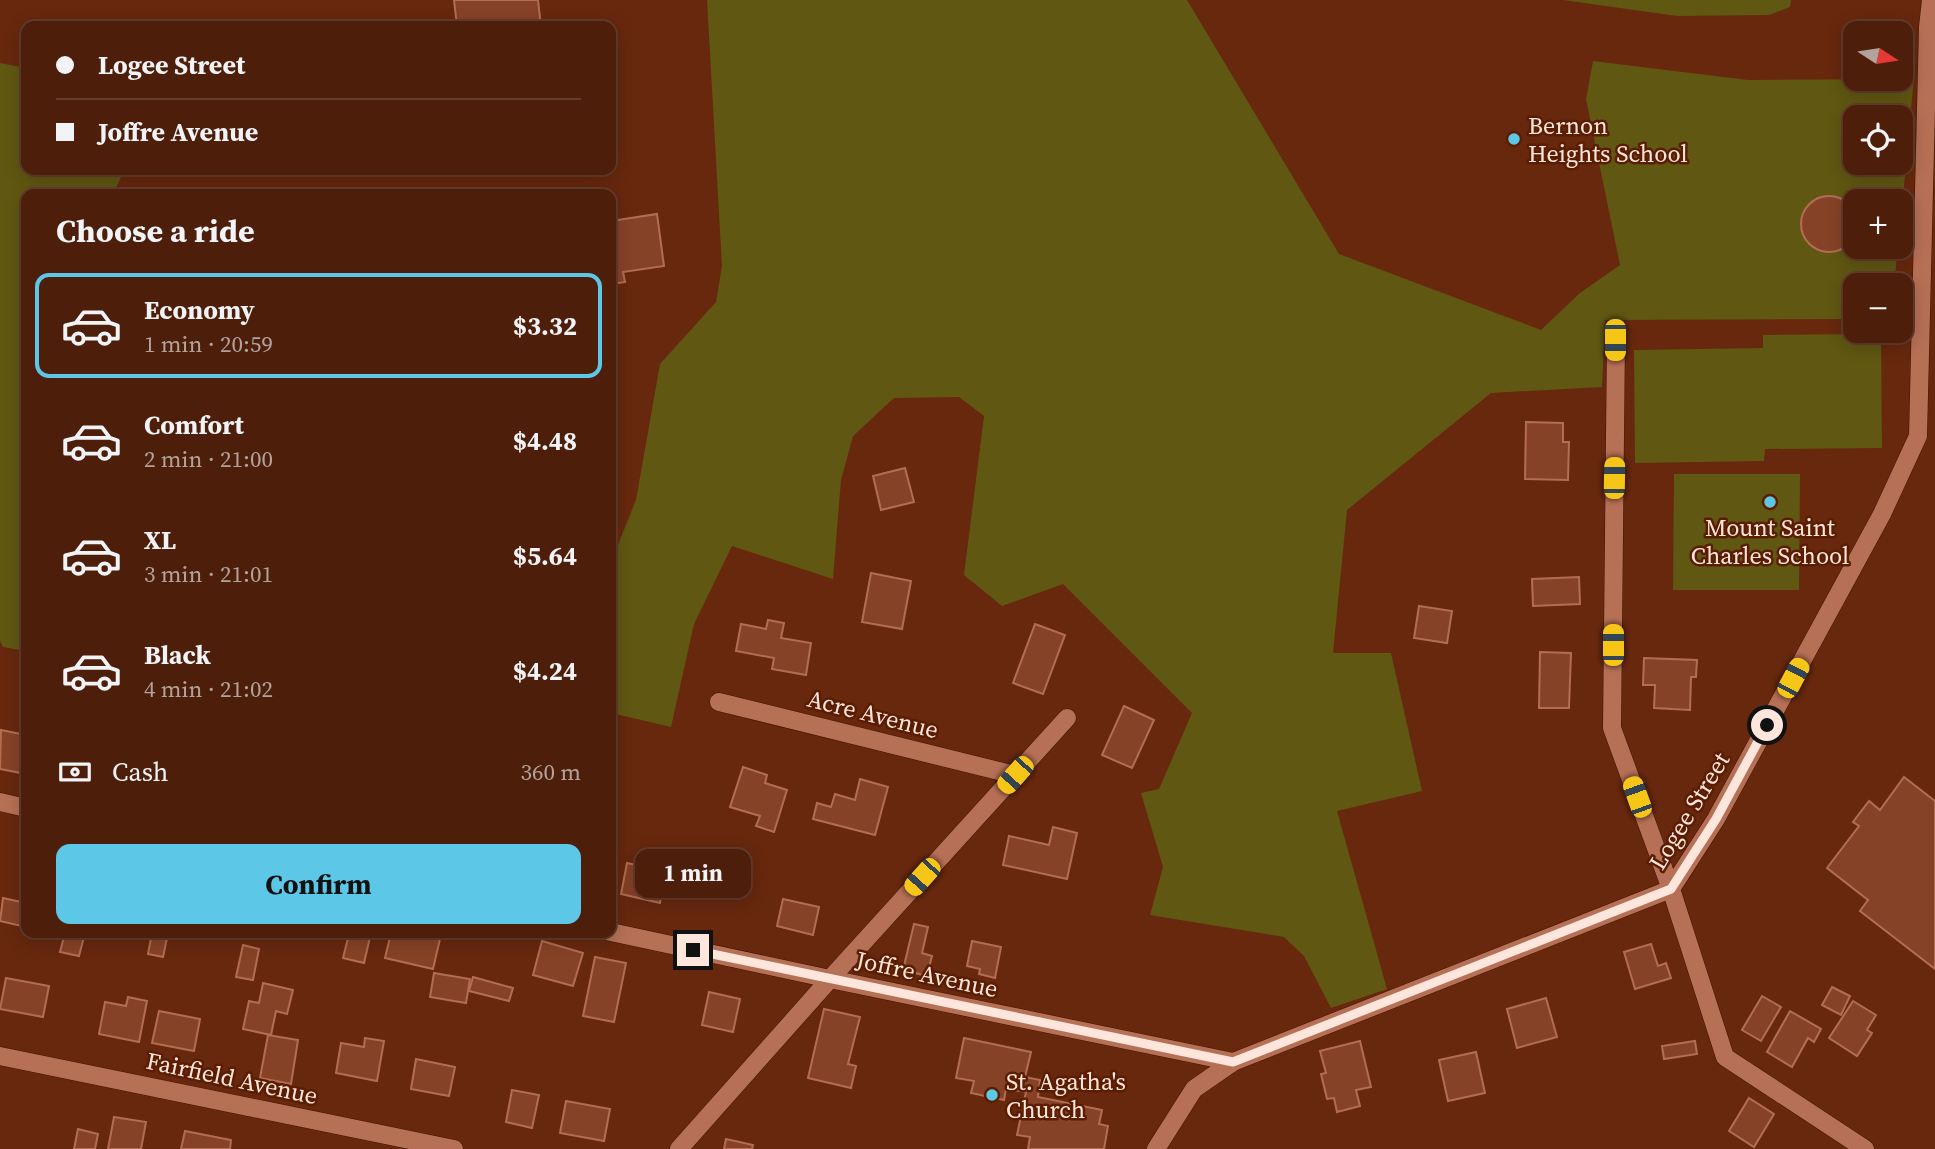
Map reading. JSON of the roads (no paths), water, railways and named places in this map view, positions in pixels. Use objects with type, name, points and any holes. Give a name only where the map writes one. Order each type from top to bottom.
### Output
[{"type":"street","name":"Logee Street","points":[[1156,1149],[1194,1089],[1233,1062],[1671,889],[1716,819],[1776,709],[1882,514],[1918,436],[1928,27],[1931,0]]},
{"type":"street","points":[[1615,340],[1612,728],[1671,889],[1725,1057],[1865,1149]]},
{"type":"street","name":"Acre Avenue","points":[[719,702],[1015,775]]},
{"type":"street","points":[[679,1149],[1067,718]]},
{"type":"street","points":[[0,802],[21,807]]},
{"type":"street","name":"Joffre Avenue","points":[[616,933],[1233,1062]]},
{"type":"street","name":"Fairfield Avenue","points":[[0,1056],[454,1149]]},
{"type":"place","name":"Bernon Heights School","points":[[1514,139]]},
{"type":"place","name":"Mount Saint Charles School","points":[[1770,502]]},
{"type":"place","name":"St. Agatha's Church","points":[[992,1095]]}]
